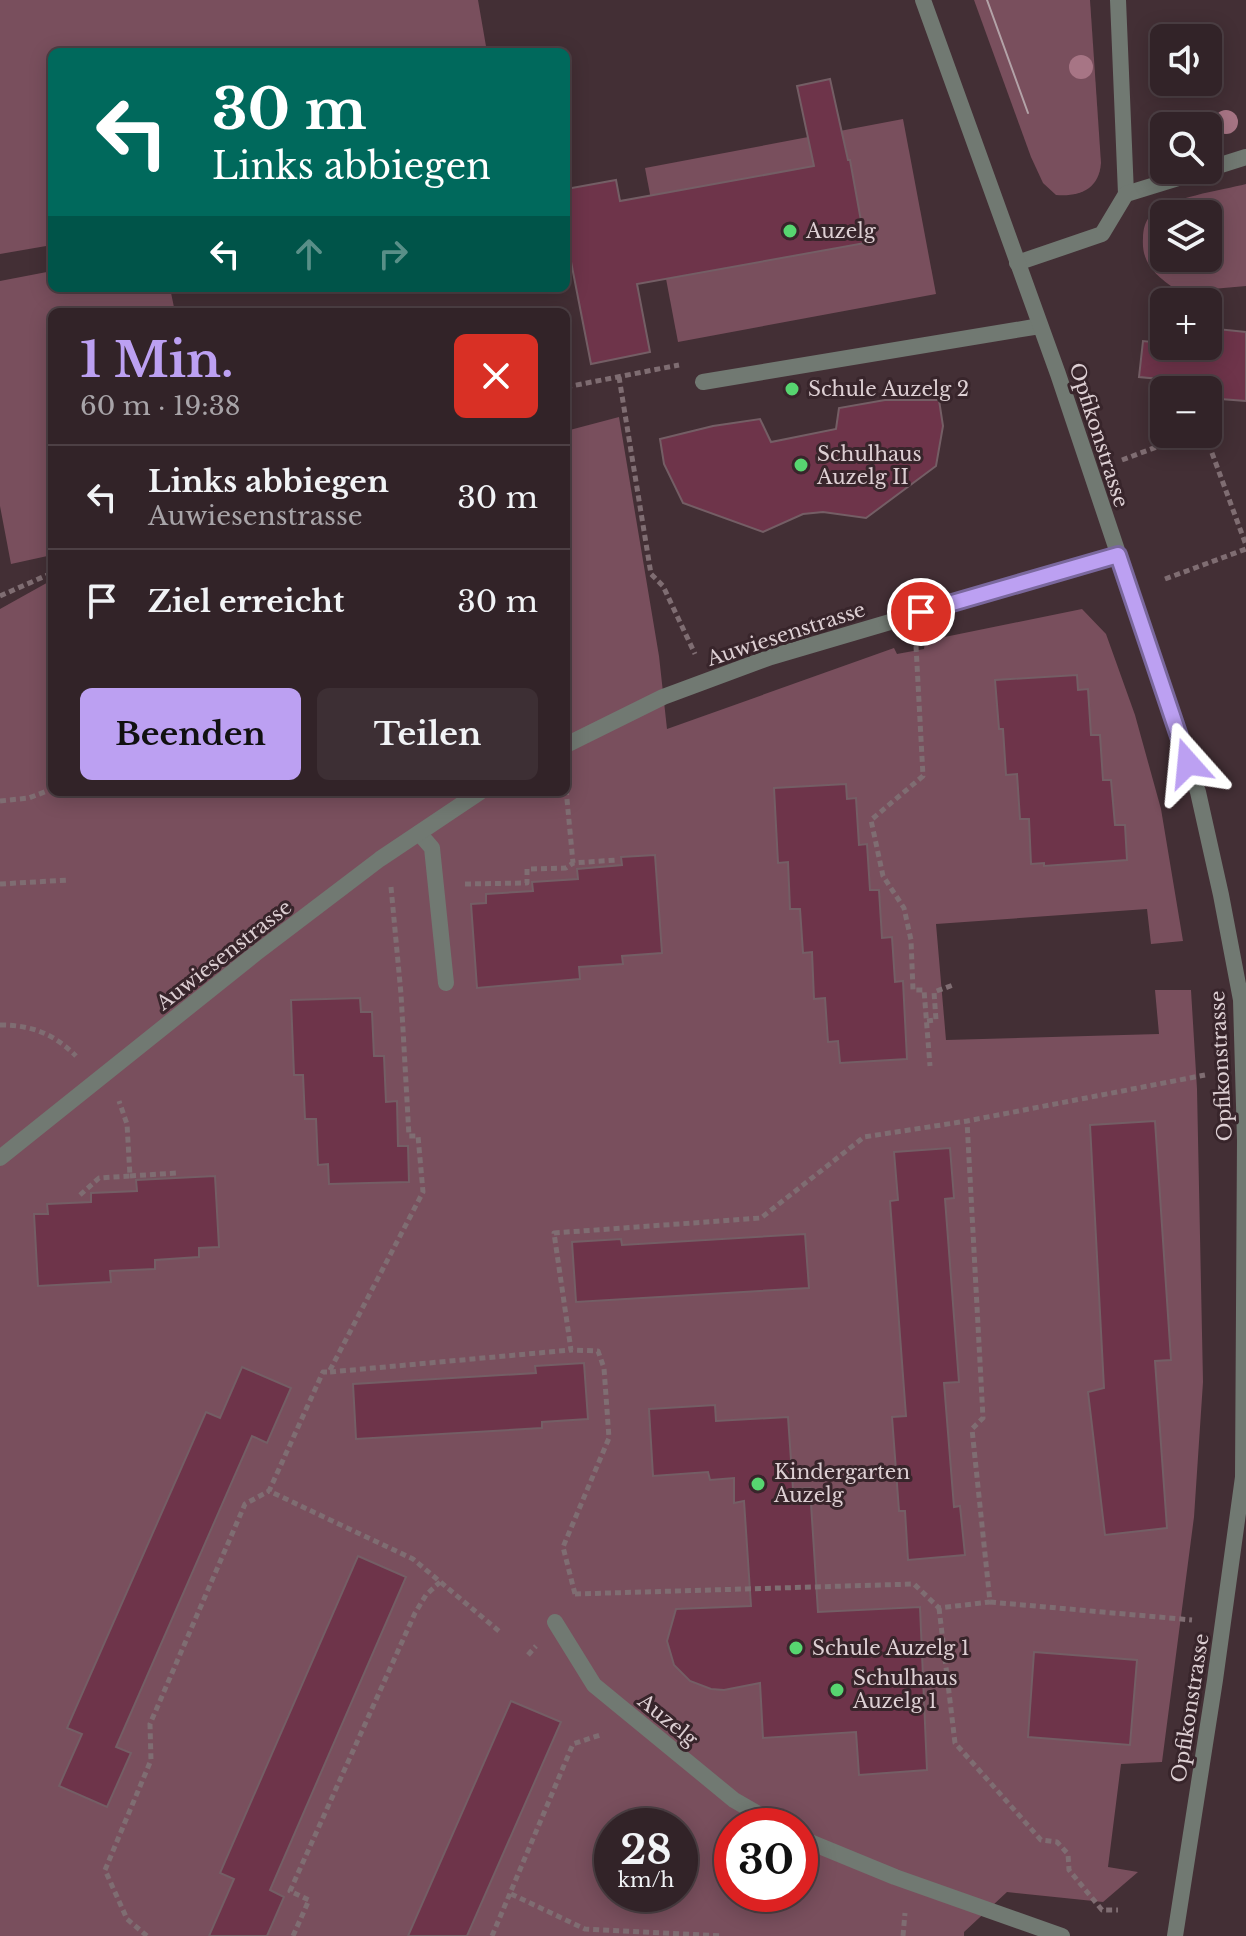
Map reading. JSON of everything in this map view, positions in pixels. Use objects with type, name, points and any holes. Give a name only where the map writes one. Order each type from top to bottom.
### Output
[{"type":"street","name":"Opfikonstrasse","points":[[923,0],[1040,326],[1198,792],[1241,1000],[1245,1073],[1243,1477],[1175,1936]]},
{"type":"street","points":[[1017,263],[1102,234],[1126,194],[1118,0]]},
{"type":"street","points":[[1222,164],[1246,157]]},
{"type":"street","points":[[1126,194],[1158,184]]},
{"type":"street","points":[[703,382],[1040,326]]},
{"type":"street","name":"Auwiesenstrasse","points":[[570,743],[663,697],[771,657],[1118,555]]},
{"type":"street","name":"Auwiesenstrasse","points":[[0,1158],[255,954],[380,859],[474,796]]},
{"type":"street","points":[[419,833],[432,848],[446,983]]},
{"type":"street","name":"Auzelg","points":[[555,1622],[594,1685],[748,1808]]},
{"type":"street","points":[[818,1845],[895,1877],[1062,1936]]},
{"type":"path","points":[[570,386],[692,362],[703,382]]},
{"type":"path","points":[[619,377],[651,574],[663,586],[695,654]]},
{"type":"path","points":[[1122,460],[1154,448]]},
{"type":"path","points":[[1165,579],[1246,547],[1210,448]]},
{"type":"path","points":[[0,596],[48,575]]},
{"type":"path","points":[[916,637],[923,776],[871,820],[883,876],[904,908],[911,940],[913,990],[924,990],[930,1066]]},
{"type":"path","points":[[0,801],[29,798],[48,791]]},
{"type":"path","points":[[567,796],[573,863]]},
{"type":"path","points":[[456,884],[527,883],[527,869],[566,868],[573,863],[617,860]]},
{"type":"path","points":[[329,1372],[423,1192],[418,1136],[409,1136],[400,979],[392,890],[388,879]]},
{"type":"path","points":[[0,884],[69,880]]},
{"type":"path","points":[[927,1021],[936,1020],[934,992],[953,985]]},
{"type":"path","points":[[0,1025],[42,1029],[77,1057]]},
{"type":"path","points":[[571,1350],[554,1233],[761,1218],[864,1137],[967,1121],[1205,1075]]},
{"type":"path","points":[[116,1093],[127,1124],[130,1176]]},
{"type":"path","points":[[967,1121],[983,1418],[972,1429],[990,1602]]},
{"type":"path","points":[[80,1195],[99,1178],[176,1173]]},
{"type":"path","points":[[147,1936],[127,1919],[105,1870],[151,1760],[150,1724],[245,1504],[269,1491],[323,1372],[571,1350],[598,1351],[604,1368],[609,1438],[563,1547],[575,1594],[914,1584],[939,1608],[955,1743],[1041,1840],[1057,1842],[1068,1854],[1069,1870],[1102,1910],[1118,1910]]},
{"type":"path","points":[[269,1491],[413,1559],[500,1632]]},
{"type":"path","points":[[293,1936],[309,1900],[290,1891],[415,1613],[426,1595],[440,1582]]},
{"type":"path","points":[[939,1608],[990,1602],[1195,1621]]},
{"type":"path","points":[[492,1936],[573,1744],[607,1732]]},
{"type":"path","points":[[511,1894],[585,1929],[722,1936]]},
{"type":"path","points":[[903,1936],[906,1902]]},
{"type":"shaded area","points":[[0,0],[478,0],[486,48],[48,48],[48,246],[0,254]]},
{"type":"shaded area","points":[[974,0],[1090,0],[1101,163],[1096,179],[1087,190],[1056,195],[1043,183]]},
{"type":"shaded area","name":"Auzelg","points":[[903,119],[936,294],[678,342],[645,168]]},
{"type":"shaded area","points":[[1246,184],[1246,286],[1174,288],[1155,272],[1222,272],[1222,200],[1181,200]]},
{"type":"shaded area","points":[[1150,216],[1150,266],[1143,248]]},
{"type":"shaded area","points":[[48,272],[48,292],[171,292],[174,308],[48,308],[48,556],[11,564],[0,506],[0,281]]},
{"type":"shaded area","points":[[619,417],[659,656],[667,729],[894,648],[897,654],[924,649],[925,641],[1082,609],[1106,634],[1135,715],[1161,809],[1183,941],[1151,944],[1147,909],[936,924],[946,1040],[1159,1034],[1155,990],[1191,990],[1197,1089],[1203,1382],[1194,1517],[1162,1762],[1121,1764],[1108,1867],[1138,1872],[1103,1902],[1007,1892],[964,1932],[964,1936],[0,1936],[0,609],[48,582],[48,796],[570,796],[570,430]]},
{"type":"building","points":[[830,79],[850,160],[865,243],[637,284],[650,352],[591,364],[570,256],[570,188],[616,180],[620,201],[814,166],[797,86]]},
{"type":"building","points":[[1222,329],[1246,332],[1246,401],[1222,399],[1222,376],[1139,377],[1143,341],[1150,342],[1150,360],[1222,360]]},
{"type":"building","name":"Schulhaus Auzelg II","points":[[885,400],[939,400],[943,426],[936,466],[866,518],[823,512],[803,514],[763,532],[683,503],[664,464],[660,439],[760,419],[771,442],[836,429],[839,408]]},
{"type":"building","points":[[1077,675],[1078,690],[1088,689],[1091,735],[1100,735],[1103,780],[1111,780],[1115,825],[1125,825],[1127,860],[1044,866],[1044,863],[1031,864],[1029,819],[1020,819],[1017,774],[1006,775],[995,680]]},
{"type":"building","points":[[846,784],[847,799],[856,798],[859,845],[867,844],[870,890],[879,890],[882,938],[892,937],[895,982],[903,981],[907,1059],[840,1063],[838,1041],[828,1042],[825,998],[814,999],[812,952],[803,953],[800,909],[790,909],[788,862],[778,863],[774,788]]},
{"type":"building","points":[[655,855],[662,953],[622,956],[623,964],[579,967],[580,979],[477,988],[471,904],[486,903],[486,894],[533,891],[532,882],[578,879],[577,869],[622,865],[621,857]]},
{"type":"building","points":[[360,998],[361,1012],[372,1012],[374,1056],[384,1056],[386,1102],[397,1101],[398,1146],[408,1146],[409,1182],[329,1184],[328,1164],[318,1165],[316,1119],[305,1119],[303,1075],[294,1075],[291,1000]]},
{"type":"building","points":[[1155,1121],[1171,1360],[1155,1361],[1167,1528],[1105,1535],[1088,1392],[1104,1388],[1090,1125]]},
{"type":"building","points":[[950,1148],[954,1198],[945,1199],[959,1382],[944,1383],[954,1507],[960,1506],[965,1555],[908,1560],[905,1511],[899,1511],[892,1417],[906,1416],[890,1201],[898,1200],[894,1152]]},
{"type":"building","points":[[215,1176],[219,1247],[199,1248],[199,1257],[155,1260],[155,1269],[110,1271],[111,1282],[38,1286],[34,1214],[48,1214],[47,1204],[91,1202],[91,1193],[137,1191],[136,1180]]},
{"type":"building","points":[[805,1234],[809,1288],[576,1302],[572,1242],[621,1239],[622,1245]]},
{"type":"building","points":[[584,1363],[588,1419],[542,1422],[542,1428],[356,1439],[353,1384],[536,1373],[535,1366]]},
{"type":"building","points":[[242,1367],[291,1388],[267,1443],[252,1436],[116,1747],[131,1753],[107,1807],[59,1786],[82,1734],[67,1728],[206,1412],[220,1418]]},
{"type":"building","points":[[715,1405],[716,1421],[788,1417],[793,1489],[810,1488],[818,1612],[920,1607],[927,1770],[859,1775],[856,1732],[763,1738],[760,1683],[724,1690],[711,1689],[690,1681],[674,1665],[667,1641],[676,1609],[751,1606],[744,1501],[734,1503],[734,1478],[710,1480],[708,1472],[653,1476],[649,1409]]},
{"type":"building","points":[[358,1556],[406,1577],[270,1890],[284,1897],[267,1936],[209,1936],[234,1879],[220,1873]]},
{"type":"building","points":[[1034,1652],[1137,1660],[1130,1745],[1028,1737]]},
{"type":"building","points":[[511,1701],[561,1722],[467,1936],[408,1936]]},
{"type":"tram line","points":[[987,0],[1028,113]]},
{"type":"place","name":"Auzelg","points":[[790,231]]},
{"type":"place","name":"Schule Auzelg 2","points":[[792,389]]},
{"type":"place","name":"Schulhaus Auzelg II","points":[[801,465]]},
{"type":"place","name":"Kindergarten Auzelg","points":[[758,1484]]},
{"type":"place","name":"Schule Auzelg 1","points":[[796,1648]]},
{"type":"place","name":"Schulhaus Auzelg 1","points":[[837,1690]]},
{"type":"route","points":[[921,612],[1118,555],[1188,763]]}]
